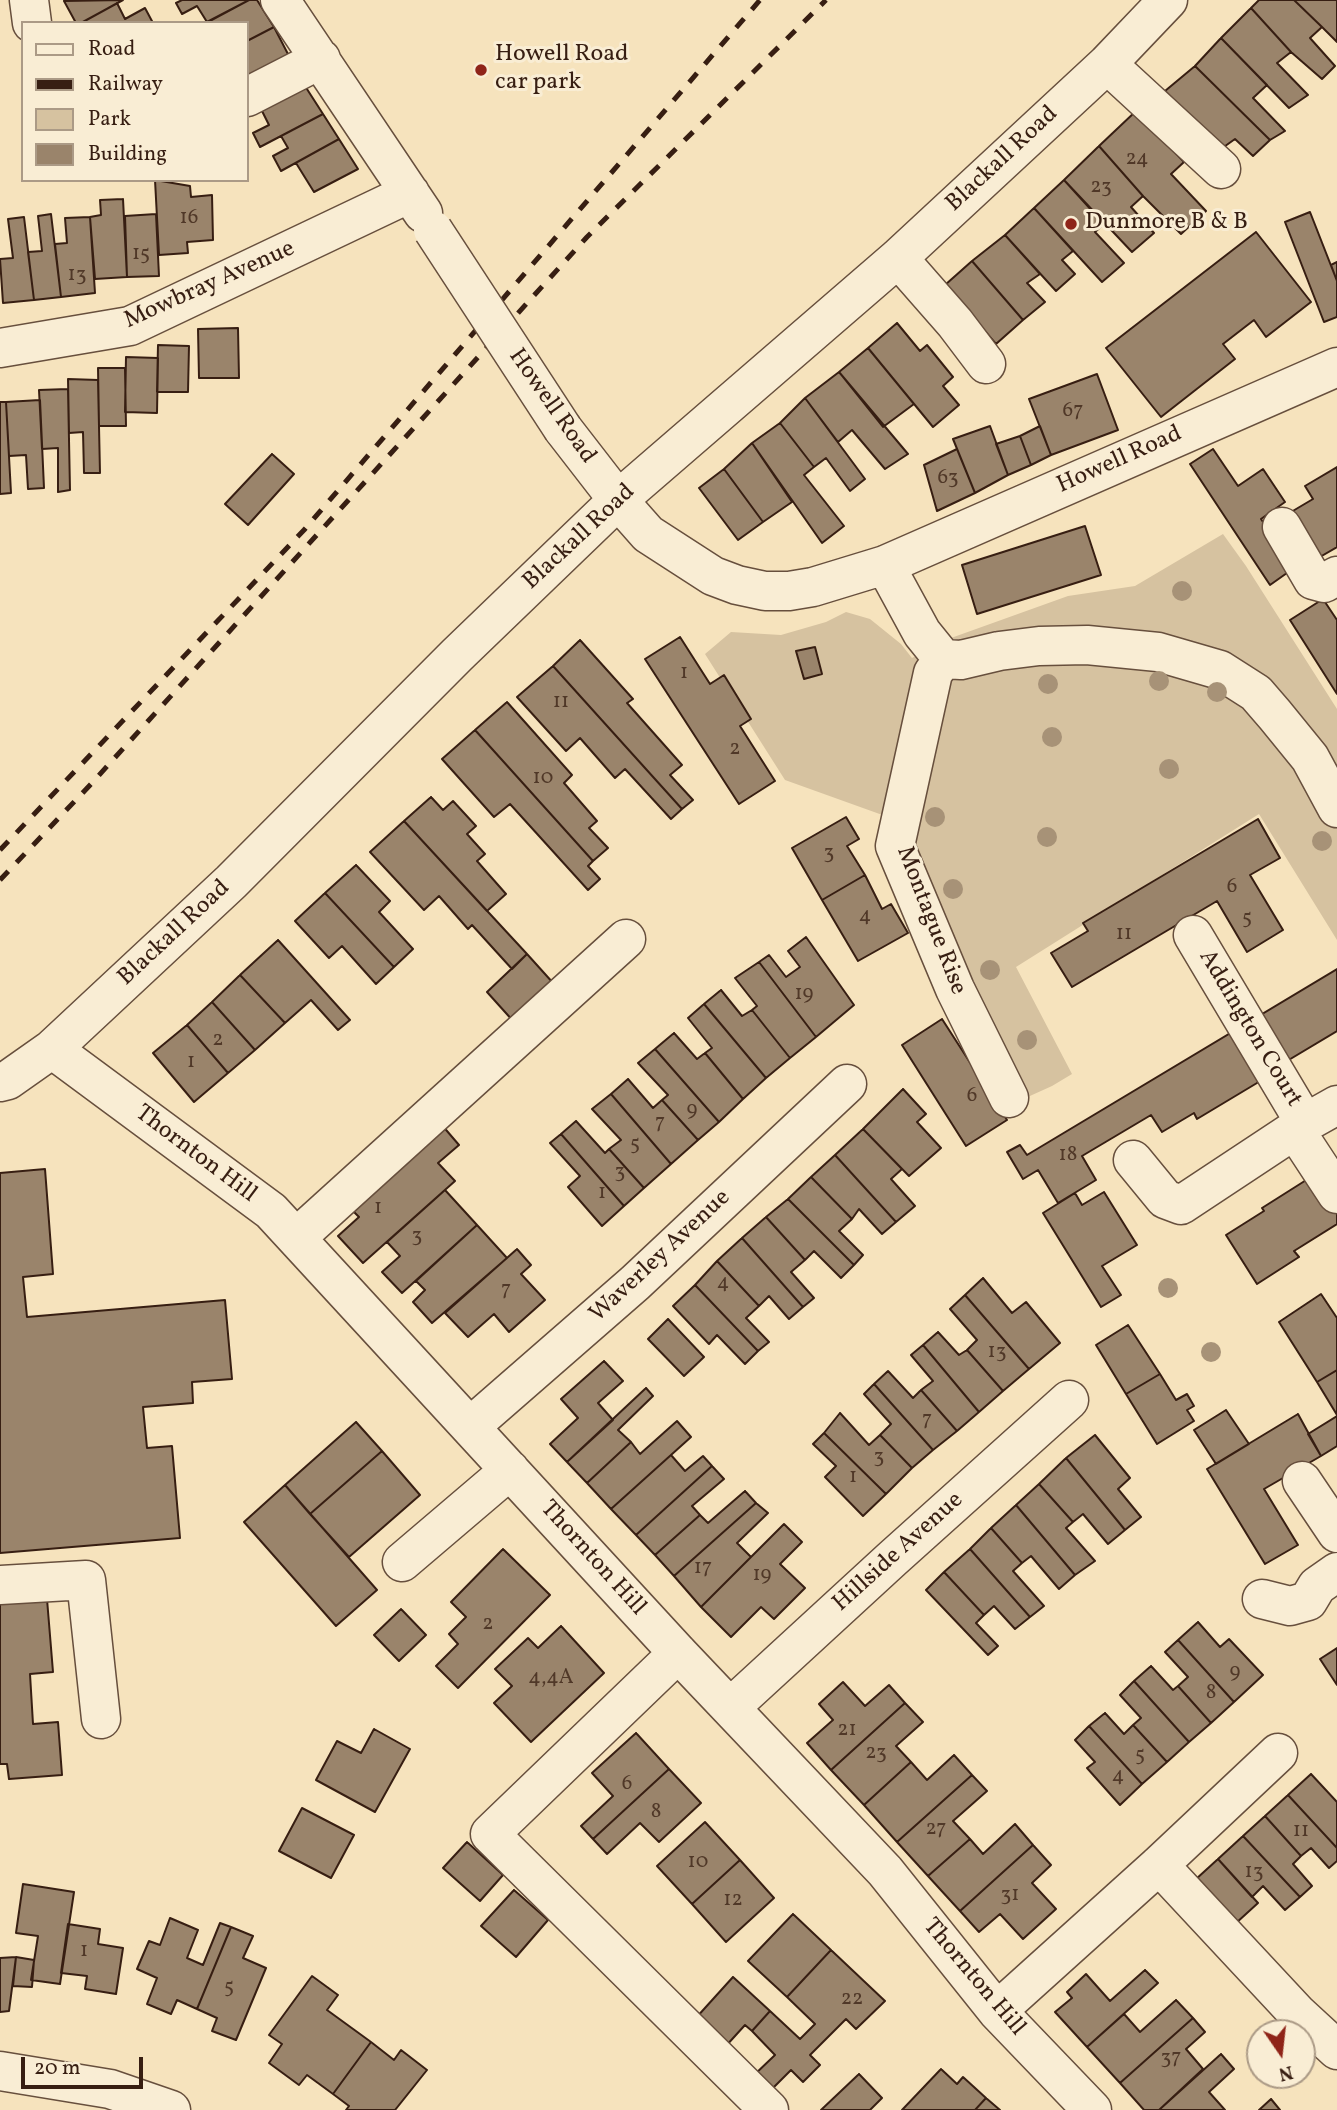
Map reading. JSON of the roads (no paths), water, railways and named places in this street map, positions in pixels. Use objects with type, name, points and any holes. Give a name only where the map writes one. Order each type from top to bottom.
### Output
[{"type":"street","points":[[29,0],[32,21]]},
{"type":"street","name":"Howell Road","points":[[280,0],[410,193],[563,429],[618,500],[648,534],[713,576],[737,585],[765,591],[789,591],[813,587],[885,565],[1337,367]]},
{"type":"street","name":"Blackall Road","points":[[0,1082],[8,1080],[52,1049],[231,882],[457,655],[618,500],[898,258],[1107,64],[1168,0]]},
{"type":"street","points":[[248,96],[321,59]]},
{"type":"street","points":[[1107,64],[1221,169]]},
{"type":"street","name":"Mowbray Avenue","points":[[0,348],[130,326],[410,193]]},
{"type":"street","points":[[898,258],[955,323],[986,364]]},
{"type":"street","points":[[1282,527],[1313,580],[1324,583],[1337,576]]},
{"type":"street","points":[[885,565],[922,633],[943,659],[961,660],[999,651],[1039,646],[1087,645],[1158,652],[1220,670],[1256,693],[1284,726],[1310,758],[1337,808]]},
{"type":"street","name":"Montague Rise","points":[[943,659],[933,673],[895,846],[955,989],[1009,1098]]},
{"type":"street","name":"Addington Court","points":[[1193,935],[1337,1194]]},
{"type":"street","points":[[296,1238],[626,939]]},
{"type":"street","name":"Thornton Hill","points":[[52,1049],[271,1211],[678,1653],[885,1871],[997,2011],[1092,2110]]},
{"type":"street","name":"Waverley Avenue","points":[[471,1426],[635,1283],[847,1084]]},
{"type":"street","name":"Addington Court","points":[[1133,1160],[1165,1199],[1181,1205],[1337,1105]]},
{"type":"street","name":"Hillside Avenue","points":[[731,1707],[1069,1400]]},
{"type":"street","points":[[402,1562],[510,1470]]},
{"type":"street","points":[[1302,1481],[1337,1534]]},
{"type":"street","points":[[1262,1600],[1290,1606],[1308,1601],[1317,1586],[1337,1572]]},
{"type":"street","points":[[0,1585],[86,1580],[101,1718]]},
{"type":"street","points":[[678,1653],[490,1834],[769,2110]]},
{"type":"street","points":[[997,2011],[1278,1753]]},
{"type":"street","points":[[1159,1865],[1297,2013],[1337,2050]]},
{"type":"street","points":[[0,2071],[110,2089],[171,2110]]},
{"type":"railway","points":[[0,850],[304,530],[760,0]]},
{"type":"railway","points":[[0,880],[91,784],[587,237],[826,0]]},
{"type":"place","name":"Howell Road car park","points":[[481,70]]},
{"type":"place","name":"Dunmore B & B","points":[[1071,224]]}]
